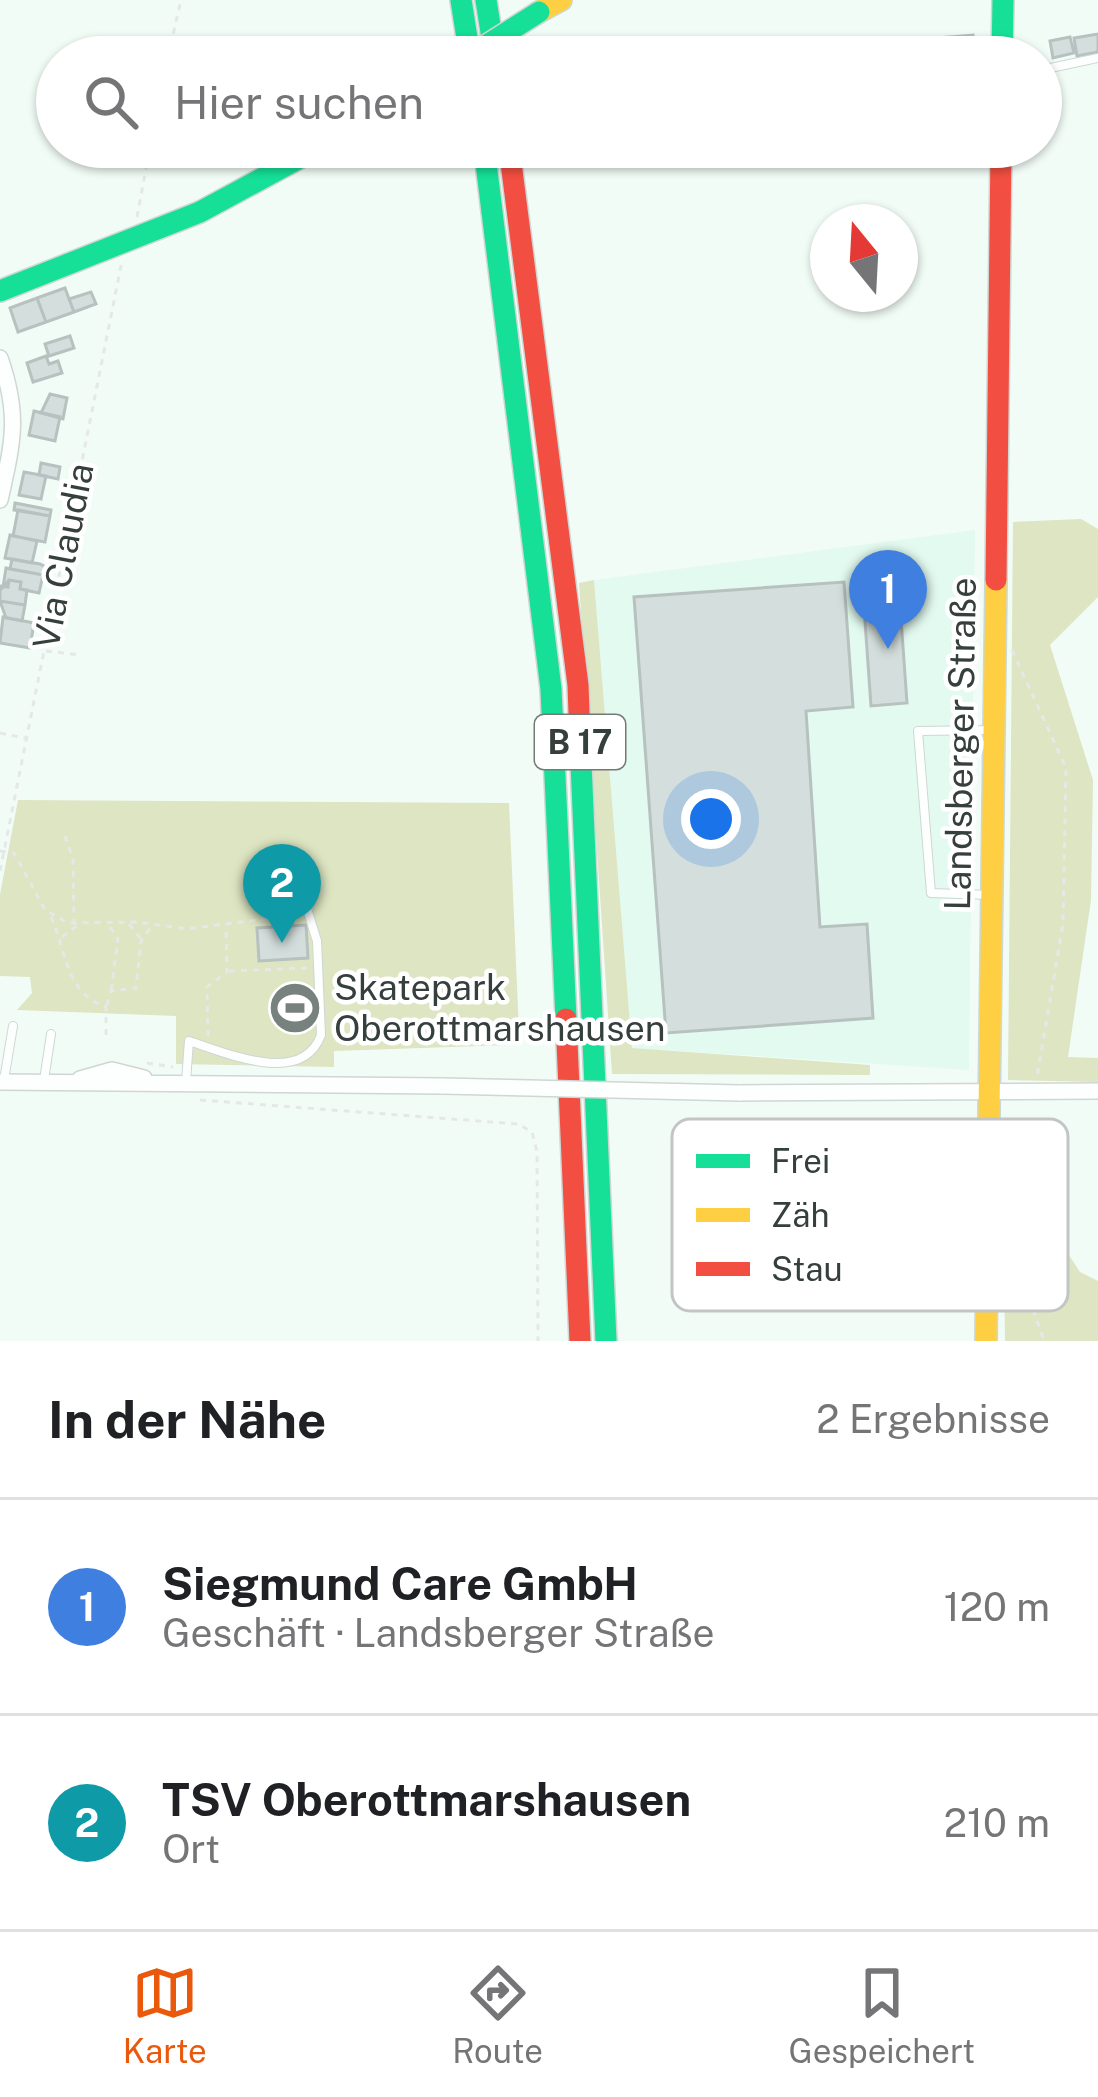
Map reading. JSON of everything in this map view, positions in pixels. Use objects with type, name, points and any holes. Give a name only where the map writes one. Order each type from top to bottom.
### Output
[{"type":"main road","points":[[461,0],[466,36]]},
{"type":"main road","points":[[486,0],[492,36]]},
{"type":"main road","points":[[502,36],[561,0]]},
{"type":"main road","points":[[1002,36],[1003,0]]},
{"type":"main road","points":[[0,291],[200,212],[281,168]]},
{"type":"main road","name":"B 17","points":[[487,168],[551,689],[580,1341]]},
{"type":"main road","name":"B 17","points":[[512,168],[578,685],[606,1341]]},
{"type":"main road","name":"Landsberger Straße","points":[[991,1119],[1001,168]]},
{"type":"main road","name":"Landsberger Straße","points":[[986,1341],[987,1311]]},
{"type":"street","points":[[0,358],[15,402],[0,500]]},
{"type":"street","points":[[2,1082],[740,1094],[1098,1091]]},
{"type":"lane","points":[[1062,66],[1098,58]]},
{"type":"lane","points":[[992,896],[931,893],[918,731],[994,730]]},
{"type":"lane","points":[[178,1040],[259,1061],[308,1057],[321,1036],[319,967],[306,906]]},
{"type":"lane","points":[[2,1082],[13,1026]]},
{"type":"lane","points":[[44,1082],[51,1034]]},
{"type":"lane","points":[[186,1082],[190,1041]]},
{"type":"path","points":[[173,36],[181,0]]},
{"type":"path","name":"Via Claudia","points":[[0,871],[146,168]]},
{"type":"path","points":[[994,638],[1006,638],[1066,768],[1063,924],[1035,1090]]},
{"type":"path","points":[[44,651],[81,655]]},
{"type":"path","points":[[0,733],[26,739]]},
{"type":"path","points":[[61,938],[76,924],[73,859],[65,836]]},
{"type":"path","points":[[2,851],[21,861],[61,938],[62,959],[76,985],[92,1002],[106,1007]]},
{"type":"path","points":[[50,915],[76,924],[187,929],[289,918],[306,906]]},
{"type":"path","points":[[106,1036],[118,939],[129,923]]},
{"type":"path","points":[[129,923],[142,941]]},
{"type":"path","points":[[111,991],[136,988],[142,941],[153,924]]},
{"type":"path","points":[[225,924],[227,971]]},
{"type":"path","points":[[109,925],[118,939]]},
{"type":"path","points":[[208,1047],[207,987],[227,971],[319,967]]},
{"type":"path","points":[[200,1100],[518,1124],[532,1132],[538,1341]]},
{"type":"path","points":[[1034,1311],[1044,1341]]},
{"type":"shaded area","points":[[975,530],[969,1070],[632,1048],[594,580]]},
{"type":"green space","points":[[1081,519],[1098,529],[1098,597],[1050,645],[1093,780],[1091,900],[1068,1057],[1098,1058],[1098,1082],[1008,1080],[1013,522]]},
{"type":"green space","points":[[594,580],[632,1048],[870,1065],[870,1075],[612,1074],[579,583]]},
{"type":"green space","points":[[18,800],[509,803],[519,1031],[511,1036],[511,1045],[334,1051],[334,1067],[176,1064],[176,1016],[17,1010],[32,993],[30,977],[0,976],[0,894]]},
{"type":"green space","points":[[1068,1254],[1080,1272],[1098,1281],[1098,1341],[1005,1341],[1005,1311],[1068,1311]]},
{"type":"building","points":[[1098,34],[1098,52],[1077,56],[1074,38]]},
{"type":"building","points":[[1070,37],[1074,53],[1062,56],[1062,39]]},
{"type":"building","points":[[65,288],[74,312],[46,322],[37,298]]},
{"type":"building","points":[[91,292],[96,304],[74,312],[69,299]]},
{"type":"building","points":[[37,298],[46,322],[18,332],[10,308]]},
{"type":"building","points":[[70,336],[74,348],[49,356],[45,344]]},
{"type":"building","points":[[46,356],[49,364],[58,361],[62,373],[33,382],[27,363]]},
{"type":"building","points":[[50,394],[67,398],[63,419],[41,413]]},
{"type":"building","points":[[34,411],[60,417],[55,441],[29,435]]},
{"type":"building","points":[[41,463],[60,467],[58,479],[39,475]]},
{"type":"building","points":[[24,472],[46,476],[41,499],[19,495]]},
{"type":"building","points":[[15,503],[51,510],[50,516],[14,510]]},
{"type":"building","points":[[18,510],[50,516],[45,542],[13,536]]},
{"type":"building","points":[[10,535],[37,541],[32,563],[5,558]]},
{"type":"building","points":[[12,559],[40,564],[50,569],[49,576],[10,569]]},
{"type":"building","points":[[6,568],[43,575],[39,593],[20,589],[21,582],[9,580],[3,587]]},
{"type":"building","points":[[898,577],[907,703],[871,706],[862,579]]},
{"type":"building","points":[[9,580],[21,582],[20,589],[27,590],[25,605],[0,601],[0,586],[8,587]]},
{"type":"building","points":[[844,582],[853,707],[806,711],[820,927],[867,924],[873,1018],[666,1033],[634,597]]},
{"type":"building","points":[[0,601],[25,605],[22,621],[6,618]]},
{"type":"building","points":[[3,617],[34,623],[30,648],[0,643]]},
{"type":"building","points":[[306,925],[308,958],[259,961],[257,928]]},
{"type":"traffic: fast","points":[[461,0],[467,36]]},
{"type":"traffic: fast","points":[[486,0],[492,36]]},
{"type":"traffic: fast","points":[[1002,36],[1003,0]]},
{"type":"traffic: fast","points":[[501,36],[539,12]]},
{"type":"traffic: fast","points":[[0,291],[200,212],[281,168]]},
{"type":"traffic: fast","points":[[487,168],[551,689],[566,1019]]},
{"type":"traffic: fast","points":[[580,740],[606,1341]]},
{"type":"traffic: slow","points":[[539,12],[561,0]]},
{"type":"traffic: slow","points":[[989,1119],[996,580]]},
{"type":"traffic: slow","points":[[986,1311],[986,1341]]},
{"type":"traffic: jam","points":[[512,168],[578,685],[580,740]]},
{"type":"traffic: jam","points":[[996,580],[1001,168]]},
{"type":"traffic: jam","points":[[566,1019],[580,1341]]},
{"type":"place","name":"Siegmund Care GmbH","points":[[888,649]]},
{"type":"place","name":"TSV Oberottmarshausen","points":[[282,943]]},
{"type":"place","name":"Skatepark Oberottmarshausen","points":[[295,1008]]}]
